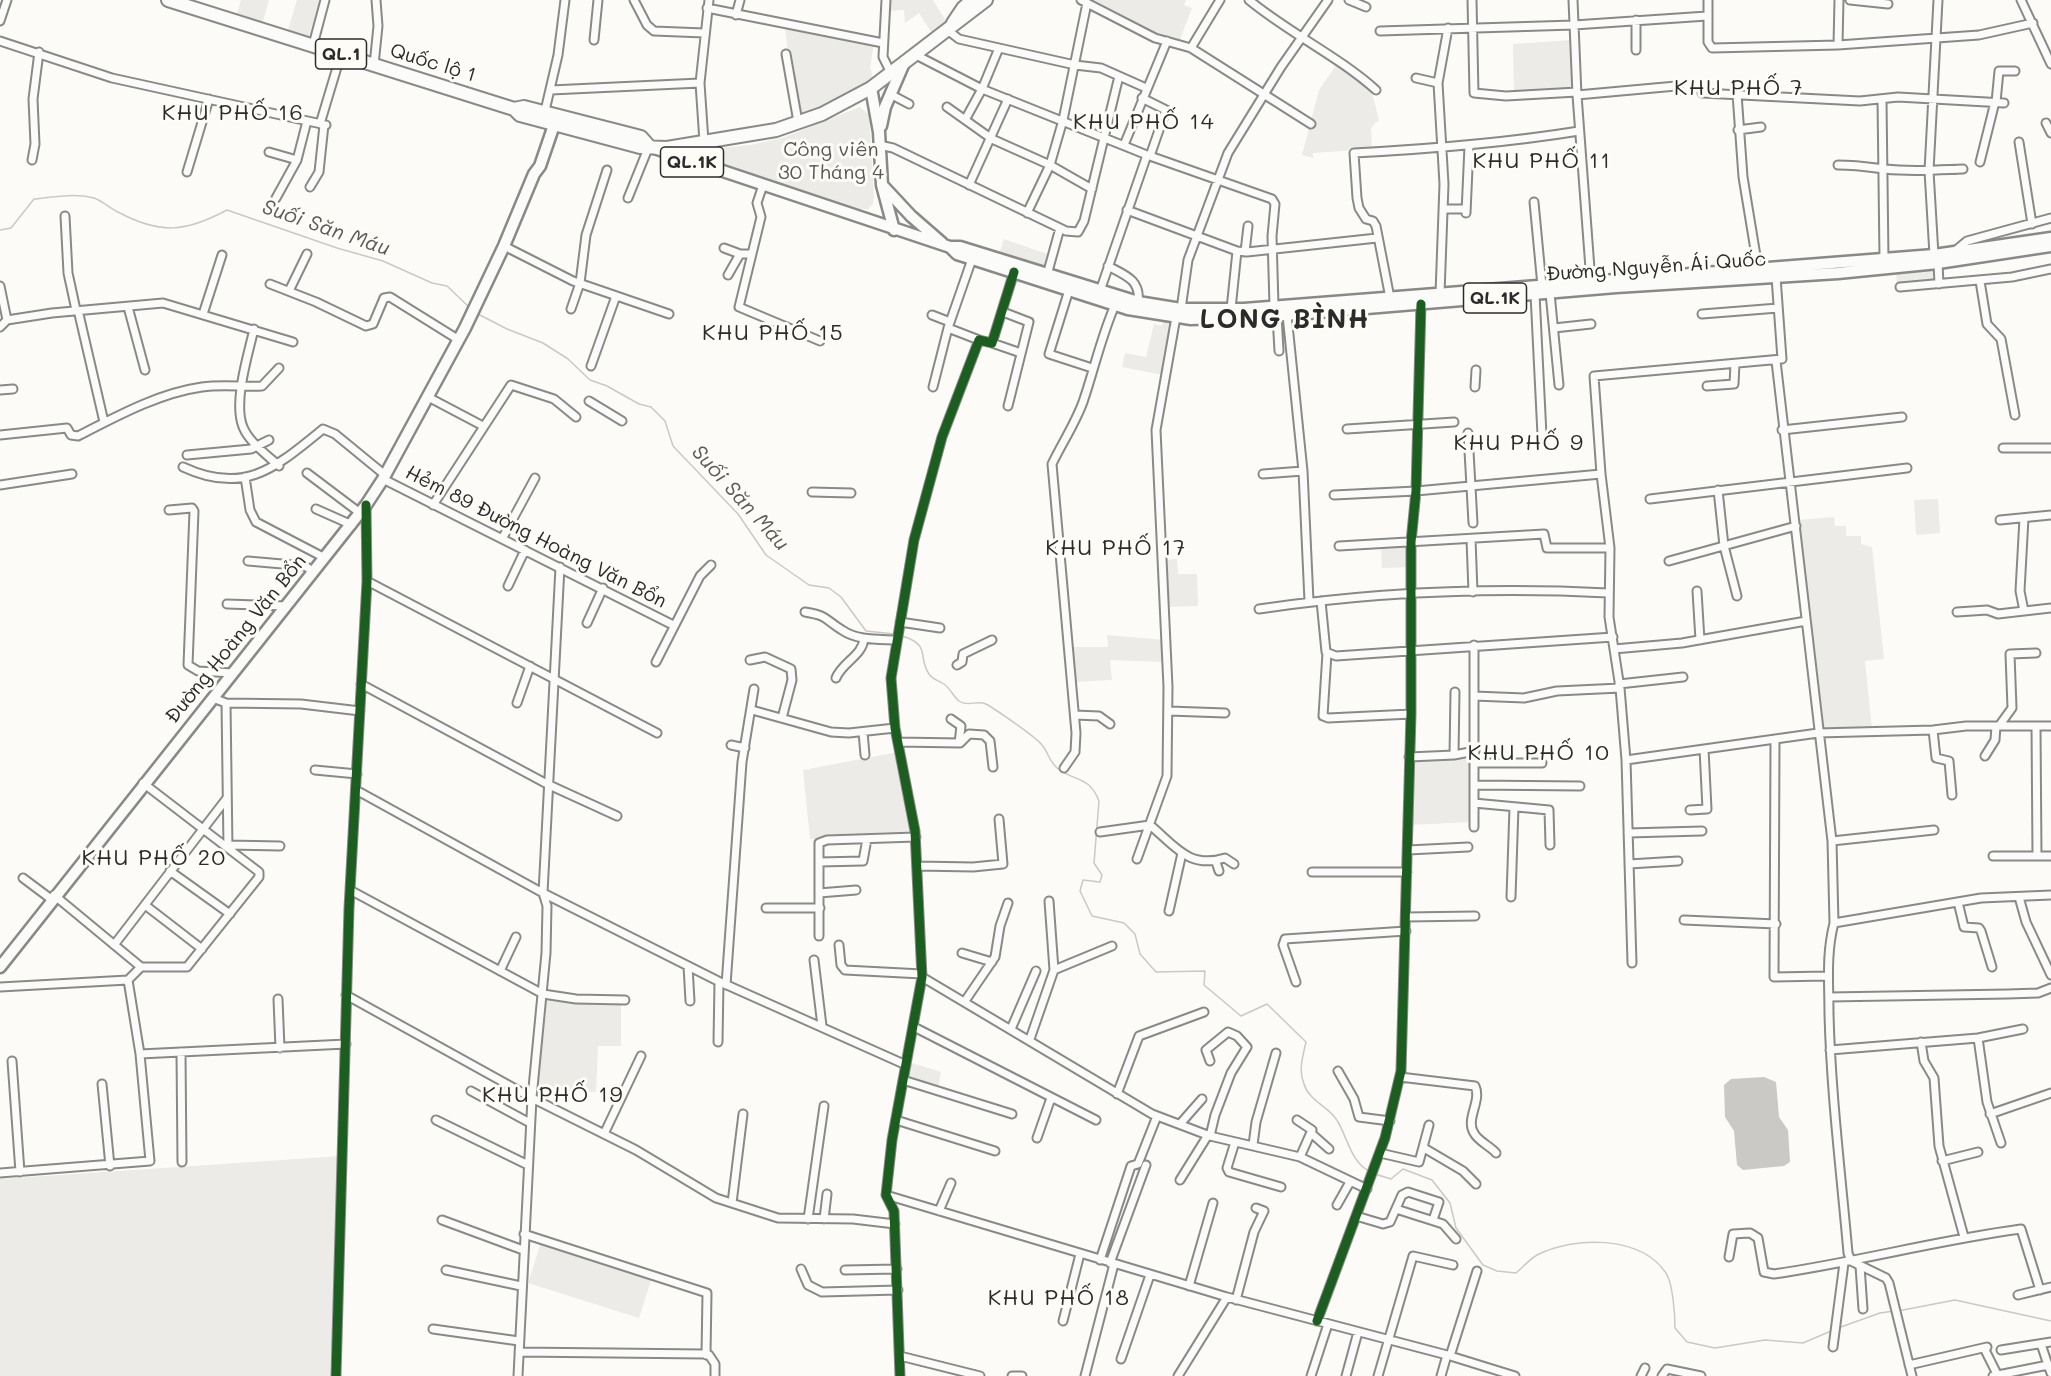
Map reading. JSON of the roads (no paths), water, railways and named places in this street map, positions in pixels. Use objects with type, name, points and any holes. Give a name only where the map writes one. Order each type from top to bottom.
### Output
[{"type":"highway","name":"Quốc lộ 1","points":[[168,0],[514,109],[524,107],[550,119],[641,137],[649,146]]},
{"type":"highway","name":"QL.1","points":[[950,27],[963,8],[972,0]]},
{"type":"highway","name":"QL.1","points":[[649,146],[667,148],[748,136],[798,123],[839,106],[871,88],[986,0]]},
{"type":"main road","points":[[879,132],[904,63]]},
{"type":"main road","points":[[871,88],[879,132],[882,185],[894,230]]},
{"type":"main road","name":"Đường Hoàng Văn Bổn","points":[[0,967],[143,783],[351,525],[384,477],[459,340],[504,246],[534,174],[540,166],[550,119]]},
{"type":"main road","points":[[704,166],[709,141]]},
{"type":"main road","name":"QL.1K","points":[[649,146],[763,185]]},
{"type":"main road","name":"Đường Nguyễn Ái Quốc","points":[[763,185],[894,230],[947,246],[960,247],[1179,313],[1231,309],[1281,311],[1440,294],[1542,291],[1591,282],[1758,268],[1776,272],[1884,259],[1936,259],[1950,254],[2051,238]]},
{"type":"main road","name":"QL.1K","points":[[882,185],[911,216],[947,246]]},
{"type":"main road","name":"Đường Nguyễn Ái Quốc","points":[[947,246],[957,254],[1115,305],[1179,313],[1421,304],[1542,291],[1936,259],[2051,246]]},
{"type":"street","points":[[0,21],[7,0]]},
{"type":"street","points":[[313,45],[325,0]]},
{"type":"street","points":[[374,65],[378,35],[376,0]]},
{"type":"street","points":[[550,119],[551,90],[564,0]]},
{"type":"street","points":[[594,40],[597,0]]},
{"type":"street","points":[[634,0],[646,25],[654,31],[704,33]]},
{"type":"street","points":[[709,0],[700,83],[709,141]]},
{"type":"street","points":[[736,15],[740,0]]},
{"type":"street","points":[[886,0],[883,57],[891,73]]},
{"type":"street","points":[[1191,48],[1220,0]]},
{"type":"street","points":[[1250,0],[1301,38],[1366,78],[1376,90]]},
{"type":"street","points":[[1137,859],[1167,781],[1169,711],[1156,430],[1188,260],[1200,235],[1217,178],[1228,153],[1264,94],[1328,0]]},
{"type":"street","points":[[1349,0],[1366,7]]},
{"type":"street","points":[[1472,0],[1473,89],[1476,95],[1577,94],[1676,86],[1679,90]]},
{"type":"street","points":[[1573,0],[1579,131],[1591,282]]},
{"type":"street","points":[[1708,0],[1708,42],[1712,48],[1838,45],[1938,36],[1979,35],[2033,23]]},
{"type":"street","points":[[1838,45],[1839,0]]},
{"type":"street","points":[[1850,0],[1888,4]]},
{"type":"street","points":[[1938,0],[1938,36],[1929,171],[1940,284]]},
{"type":"street","points":[[2021,0],[2051,64]]},
{"type":"street","points":[[1027,213],[1050,165],[1063,120],[1075,65],[1084,2],[1167,41],[1191,48],[1311,124]]},
{"type":"street","points":[[707,8],[883,44]]},
{"type":"street","points":[[1380,31],[1574,25],[1707,16]]},
{"type":"street","points":[[1636,20],[1636,50]]},
{"type":"street","points":[[950,27],[959,39],[1075,65],[1101,68],[1146,88]]},
{"type":"street","points":[[1440,294],[1443,209],[1438,82],[1448,28]]},
{"type":"street","points":[[0,41],[112,78],[324,125]]},
{"type":"street","points":[[1124,145],[1167,41]]},
{"type":"street","points":[[965,120],[982,89],[999,48]]},
{"type":"street","points":[[32,160],[35,134],[33,99],[39,52]]},
{"type":"street","points":[[310,187],[319,172],[324,125],[341,54]]},
{"type":"street","points":[[786,54],[798,123]]},
{"type":"street","points":[[914,54],[982,89],[1148,155],[1217,178],[1274,201],[1273,251],[1303,471],[1309,601]]},
{"type":"street","points":[[1980,162],[1998,102],[2000,71],[2015,71]]},
{"type":"street","points":[[879,145],[893,148],[1072,233],[1081,229],[1119,76]]},
{"type":"street","points":[[1416,78],[1438,82]]},
{"type":"street","points":[[551,90],[700,83]]},
{"type":"street","points":[[1702,93],[1882,100],[1898,97],[1933,98],[1998,102]]},
{"type":"street","points":[[891,94],[909,104]]},
{"type":"street","points":[[1737,94],[1738,130],[1758,268]]},
{"type":"street","points":[[1100,291],[1127,210],[1166,110],[1142,98]]},
{"type":"street","points":[[187,172],[209,99]]},
{"type":"street","points":[[969,185],[992,139],[1008,99]]},
{"type":"street","points":[[1882,100],[1884,259]]},
{"type":"street","points":[[947,107],[992,139],[1050,165],[1092,189]]},
{"type":"street","points":[[276,198],[297,160],[307,122]]},
{"type":"street","points":[[2046,123],[2051,133]]},
{"type":"street","points":[[1738,130],[1761,127]]},
{"type":"street","points":[[1389,298],[1373,221],[1366,219],[1359,208],[1354,153],[1469,146],[1579,131]]},
{"type":"street","points":[[2019,142],[2032,224]]},
{"type":"street","points":[[628,198],[649,146]]},
{"type":"street","points":[[1443,209],[1466,211],[1469,146]]},
{"type":"street","points":[[269,152],[297,160]]},
{"type":"street","points":[[1838,165],[1865,164],[1883,169],[1929,171],[1963,169]]},
{"type":"street","points":[[571,309],[580,284],[586,235],[607,170]]},
{"type":"street","points":[[763,185],[757,203],[761,217],[739,307],[820,341]]},
{"type":"street","points":[[1534,202],[1542,291],[1542,435]]},
{"type":"street","points":[[1127,210],[1245,252],[1273,251],[1377,238]]},
{"type":"street","points":[[65,216],[68,273],[104,423]]},
{"type":"street","points":[[1950,254],[1967,241],[2051,218]]},
{"type":"street","points":[[1245,252],[1248,226]]},
{"type":"street","points":[[1047,275],[1060,228]]},
{"type":"street","points":[[504,246],[580,284],[669,314]]},
{"type":"street","points":[[724,248],[740,254],[752,254]]},
{"type":"street","points":[[1231,309],[1237,251]]},
{"type":"street","points":[[289,291],[307,254]]},
{"type":"street","points":[[728,275],[740,254]]},
{"type":"street","points":[[203,314],[222,255]]},
{"type":"street","points":[[933,387],[949,325],[972,259]]},
{"type":"street","points":[[1108,266],[1133,280],[1139,290],[1138,302]]},
{"type":"street","points":[[1900,287],[1980,281],[2051,268]]},
{"type":"street","points":[[992,343],[1014,272]]},
{"type":"street","points":[[1632,963],[1626,760],[1608,593],[1610,548],[1601,474],[1594,376],[1782,359],[1776,272]]},
{"type":"street","points":[[1980,281],[1987,324],[2001,339],[2015,415]]},
{"type":"street","points":[[270,284],[366,326],[373,324],[384,298],[390,297],[459,340]]},
{"type":"street","points":[[0,286],[7,320]]},
{"type":"street","points":[[1069,290],[1049,354],[1092,368]]},
{"type":"street","points":[[1542,291],[1554,328],[1559,385]]},
{"type":"street","points":[[591,366],[616,296]]},
{"type":"street","points":[[0,327],[7,320],[77,310],[163,303],[293,342]]},
{"type":"street","points":[[1317,1321],[1380,1154],[1400,1077],[1411,714],[1411,542],[1416,491],[1421,304]]},
{"type":"street","points":[[1064,768],[1075,752],[1075,715],[1052,464],[1068,436],[1083,401],[1092,368],[1115,305]]},
{"type":"street","points":[[128,307],[145,370]]},
{"type":"street","points":[[1702,314],[1778,308]]},
{"type":"street","points":[[1279,351],[1281,311]]},
{"type":"street","points":[[1003,312],[1029,322],[1008,406]]},
{"type":"street","points":[[932,315],[980,340],[1021,353]]},
{"type":"street","points":[[1554,328],[1591,324]]},
{"type":"street","points":[[183,467],[206,476],[227,479],[245,477],[279,466],[259,447],[242,424],[242,386],[254,329]]},
{"type":"street","points":[[900,1376],[895,1224],[893,1206],[886,1195],[896,1120],[922,976],[916,837],[895,728],[891,678],[914,540],[942,437],[980,340]]},
{"type":"street","points":[[1776,361],[1782,430],[1791,480],[1832,841],[1834,923],[1829,942],[1827,976],[1830,1050],[1848,1253],[1833,1347]]},
{"type":"street","points":[[1707,386],[1734,384],[1735,364]]},
{"type":"street","points":[[0,435],[67,428],[74,437],[182,392],[202,387],[262,387],[279,368]]},
{"type":"street","points":[[1476,370],[1476,387]]},
{"type":"street","points":[[433,505],[511,385],[554,399],[576,417]]},
{"type":"street","points":[[0,390],[13,390]]},
{"type":"street","points":[[428,397],[483,426]]},
{"type":"street","points":[[589,401],[622,421]]},
{"type":"street","points":[[1782,430],[1902,417]]},
{"type":"street","points":[[1347,429],[1454,422]]},
{"type":"street","name":"Hẻm 89 Đường Hoàng Văn Bổn","points":[[279,466],[323,429],[335,434],[384,477],[433,505],[673,624]]},
{"type":"street","points":[[1468,434],[1473,523]]},
{"type":"street","points":[[187,454],[259,447],[269,440]]},
{"type":"street","points":[[2003,448],[2051,448]]},
{"type":"street","points":[[1650,498],[1907,468]]},
{"type":"street","points":[[1263,474],[1303,471]]},
{"type":"street","points":[[307,473],[363,509],[367,581],[350,890],[336,1376]]},
{"type":"street","points":[[0,485],[72,474]]},
{"type":"street","points":[[1334,495],[1416,491],[1499,482],[1518,483],[1601,474]]},
{"type":"street","points":[[245,477],[250,510],[256,522],[325,558]]},
{"type":"street","points":[[502,539],[535,478]]},
{"type":"street","points":[[1718,490],[1724,546],[1737,596]]},
{"type":"street","points":[[812,492],[851,493]]},
{"type":"street","points":[[169,510],[192,508],[194,511],[188,665],[198,671],[233,673]]},
{"type":"street","points":[[316,509],[351,525]]},
{"type":"street","points":[[2000,520],[2051,515]]},
{"type":"street","points":[[2024,518],[2020,591],[2024,611]]},
{"type":"street","points":[[1669,561],[1796,526]]},
{"type":"street","points":[[1339,546],[1544,534],[1547,548],[1610,548]]},
{"type":"street","points":[[1471,539],[1473,592]]},
{"type":"street","points":[[508,586],[525,550]]},
{"type":"street","points":[[249,561],[305,566],[314,572]]},
{"type":"street","points":[[656,662],[699,576],[711,565]]},
{"type":"street","points":[[518,1376],[530,1123],[543,994],[547,906],[543,893],[547,784],[560,567]]},
{"type":"street","points":[[367,581],[657,733]]},
{"type":"street","points":[[587,623],[603,588]]},
{"type":"street","points":[[1258,609],[1309,601],[1410,594],[1531,589],[1608,593]]},
{"type":"street","points":[[1697,591],[1700,640]]},
{"type":"street","points":[[1321,601],[1327,653],[1323,716],[1328,718],[1411,714]]},
{"type":"street","points":[[227,604],[286,606]]},
{"type":"street","points":[[1957,612],[1987,609],[1998,614],[2051,608]]},
{"type":"street","points":[[805,612],[822,615],[842,630],[864,638],[897,636]]},
{"type":"street","points":[[1614,649],[1700,640],[1806,621]]},
{"type":"street","points":[[900,622],[940,628]]},
{"type":"street","points":[[1327,653],[1336,656],[1612,637]]},
{"type":"street","points":[[836,678],[839,670],[861,650],[864,638]]},
{"type":"street","points":[[957,666],[962,662],[963,654],[992,640]]},
{"type":"street","points":[[1474,645],[1474,827]]},
{"type":"street","points":[[1985,756],[1995,740],[1997,726],[2012,708],[2010,654],[2036,653]]},
{"type":"street","points":[[750,660],[765,657],[791,669],[792,680],[782,718]]},
{"type":"street","points":[[517,703],[530,666]]},
{"type":"street","points":[[1474,696],[1524,698],[1557,691],[1619,686],[1683,677]]},
{"type":"street","points":[[361,684],[547,784],[617,816]]},
{"type":"street","points":[[718,1042],[745,748],[754,689]]},
{"type":"street","points":[[1454,755],[1455,692]]},
{"type":"street","points":[[213,698],[226,703],[301,704],[360,711]]},
{"type":"street","points":[[226,703],[228,846]]},
{"type":"street","points":[[752,710],[831,732],[863,732],[895,728]]},
{"type":"street","points":[[1169,711],[1225,713]]},
{"type":"street","points":[[1075,715],[1099,716],[1110,724]]},
{"type":"street","points":[[951,719],[961,726],[959,743]]},
{"type":"street","points":[[2036,726],[2037,856]]},
{"type":"street","points":[[1626,760],[1818,732],[2051,726]]},
{"type":"street","points":[[1933,730],[1936,758],[1949,761],[1952,795]]},
{"type":"street","points":[[863,732],[865,755]]},
{"type":"street","points":[[898,742],[959,743],[972,734],[988,736],[993,767]]},
{"type":"street","points":[[1775,740],[1774,977],[1827,976]]},
{"type":"street","points":[[731,745],[745,748]]},
{"type":"street","points":[[1690,810],[1707,808],[1704,749]]},
{"type":"street","points":[[1409,757],[1454,755],[1475,751]]},
{"type":"street","points":[[1474,763],[1542,763]]},
{"type":"street","points":[[315,770],[357,774]]},
{"type":"street","points":[[23,879],[53,897],[141,967],[187,967],[260,874],[228,846],[202,829],[143,783]]},
{"type":"street","points":[[1474,785],[1580,786]]},
{"type":"street","points":[[357,790],[543,893],[723,984],[906,1065]]},
{"type":"street","points":[[114,945],[227,798]]},
{"type":"street","points":[[1474,803],[1549,810],[1550,846]]},
{"type":"street","points":[[1511,897],[1514,807]]},
{"type":"street","points":[[917,866],[973,867],[1003,864],[999,819]]},
{"type":"street","points":[[1100,832],[1150,825],[1182,853],[1196,861],[1216,862],[1225,858],[1234,864]]},
{"type":"street","points":[[1832,841],[1934,830]]},
{"type":"street","points":[[1628,833],[1702,831]]},
{"type":"street","points":[[819,936],[818,847],[822,841],[916,837]]},
{"type":"street","points":[[819,862],[863,861],[867,839]]},
{"type":"street","points":[[228,846],[280,846]]},
{"type":"street","points":[[1408,850],[1468,847]]},
{"type":"street","points":[[1169,910],[1182,853]]},
{"type":"street","points":[[1993,856],[2051,856]]},
{"type":"street","points":[[1629,864],[1678,861]]},
{"type":"street","points":[[1216,862],[1219,871]]},
{"type":"street","points":[[170,871],[230,914]]},
{"type":"street","points":[[1312,872],[1407,872]]},
{"type":"street","points":[[350,890],[543,994],[576,999],[625,1000]]},
{"type":"street","points":[[819,893],[856,890]]},
{"type":"street","points":[[1834,923],[1981,898],[2051,895]]},
{"type":"street","points":[[2019,897],[2026,922],[2051,975]]},
{"type":"street","points":[[1030,1039],[1054,970],[1049,900]]},
{"type":"street","points":[[1958,902],[1961,923],[1964,927],[1979,928],[1992,967]]},
{"type":"street","points":[[966,1001],[992,962],[1008,903]]},
{"type":"street","points":[[145,905],[202,949]]},
{"type":"street","points":[[766,908],[820,908]]},
{"type":"street","points":[[1406,917],[1475,916]]},
{"type":"street","points":[[1684,920],[1776,924]]},
{"type":"street","points":[[1296,981],[1283,945],[1285,939],[1406,931]]},
{"type":"street","points":[[500,971],[516,938]]},
{"type":"street","points":[[839,945],[841,965],[845,970],[922,976],[1157,1116],[1209,1136],[1300,1157],[1367,1189]]},
{"type":"street","points":[[1054,970],[1112,946]]},
{"type":"street","points":[[962,953],[992,962]]},
{"type":"street","points":[[814,960],[822,1026]]},
{"type":"street","points":[[688,966],[690,1001]]},
{"type":"street","points":[[0,987],[128,980],[141,967]]},
{"type":"street","points":[[1011,1029],[1036,971]]},
{"type":"street","points":[[0,1173],[148,1163],[151,1158],[140,1054],[128,980]]},
{"type":"street","points":[[1829,997],[1998,995],[2038,993],[2051,988]]},
{"type":"street","points":[[346,995],[532,1098],[636,1149],[716,1198],[778,1218],[895,1224]]},
{"type":"street","points":[[278,999],[280,1048]]},
{"type":"street","points":[[1117,1094],[1139,1036],[1204,1012]]},
{"type":"street","points":[[914,1028],[1096,1120]]},
{"type":"street","points":[[1830,1050],[1978,1038],[2023,1029]]},
{"type":"street","points":[[1180,1180],[1209,1136],[1231,1073],[1247,1047],[1238,1036],[1228,1032],[1206,1050],[1205,1054],[1210,1061]]},
{"type":"street","points":[[1978,1038],[1990,1114],[2001,1143]]},
{"type":"street","points":[[1921,1042],[1924,1061],[1934,1078],[1936,1128],[1942,1161],[1964,1237]]},
{"type":"street","points":[[140,1054],[346,1044]]},
{"type":"street","points":[[181,1052],[182,1162]]},
{"type":"street","points":[[1253,1145],[1276,1053]]},
{"type":"street","points":[[604,1134],[641,1056]]},
{"type":"street","points":[[12,1061],[20,1172]]},
{"type":"street","points":[[1338,1071],[1351,1093],[1359,1117],[1390,1121]]},
{"type":"street","points":[[1400,1077],[1475,1086],[1477,1095],[1472,1123],[1473,1132],[1496,1153]]},
{"type":"street","points":[[903,1080],[1012,1114]]},
{"type":"street","points":[[102,1084],[110,1166]]},
{"type":"street","points":[[471,1091],[530,1123]]},
{"type":"street","points":[[1990,1114],[2051,1093]]},
{"type":"street","points":[[1037,1138],[1051,1098]]},
{"type":"street","points":[[1180,1124],[1202,1099]]},
{"type":"street","points":[[808,1218],[824,1106]]},
{"type":"street","points":[[732,1203],[743,1114]]},
{"type":"street","points":[[1100,1260],[1131,1166],[1138,1164],[1157,1116]]},
{"type":"street","points":[[436,1120],[528,1165]]},
{"type":"street","points":[[896,1120],[995,1151]]},
{"type":"street","points":[[1297,1120],[1312,1128],[1300,1157]]},
{"type":"street","points":[[1380,1154],[1419,1162],[1429,1125]]},
{"type":"street","points":[[1311,1133],[1329,1149]]},
{"type":"street","points":[[1235,1142],[1227,1168],[1229,1172],[1281,1187]]},
{"type":"street","points":[[1424,1148],[1463,1171],[1476,1184]]},
{"type":"street","points":[[1942,1161],[1978,1152]]},
{"type":"street","points":[[1094,1376],[1086,1375],[1112,1263],[1146,1165]]},
{"type":"street","points":[[1337,1205],[1350,1182]]},
{"type":"street","points":[[939,1211],[951,1183]]},
{"type":"street","points":[[1356,1216],[1386,1224],[1390,1222],[1404,1192],[1436,1200],[1439,1205],[1433,1220]]},
{"type":"street","points":[[824,1219],[827,1194]]},
{"type":"street","points":[[886,1195],[1236,1300],[1449,1355],[1515,1376]]},
{"type":"street","points":[[1190,1286],[1213,1203]]},
{"type":"street","points":[[1236,1300],[1254,1232],[1264,1211],[1256,1208]]},
{"type":"street","points":[[1396,1209],[1443,1224],[1456,1239]]},
{"type":"street","points":[[442,1220],[523,1250]]},
{"type":"street","points":[[1729,1257],[1731,1235],[1750,1233],[1761,1241],[1761,1266],[1768,1274],[1848,1262],[1964,1237],[2021,1229],[2040,1290]]},
{"type":"street","points":[[524,1234],[707,1293],[706,1355]]},
{"type":"street","points":[[1064,1321],[1080,1254]]},
{"type":"street","points":[[1378,1376],[1413,1256],[1453,1265]]},
{"type":"street","points":[[1848,1262],[1888,1280],[1912,1376]]},
{"type":"street","points":[[1860,1266],[1863,1309]]},
{"type":"street","points":[[801,1269],[808,1285],[822,1292],[898,1290]]},
{"type":"street","points":[[845,1270],[897,1269]]},
{"type":"street","points":[[446,1270],[521,1286]]},
{"type":"street","points":[[1441,1376],[1477,1271]]},
{"type":"street","points":[[1120,1359],[1150,1275]]},
{"type":"street","points":[[2018,1295],[2051,1287]]},
{"type":"street","points":[[1178,1376],[1227,1297]]},
{"type":"street","points":[[1311,1376],[1328,1324]]},
{"type":"street","points":[[433,1329],[519,1341]]},
{"type":"street","points":[[1346,1376],[1358,1332]]},
{"type":"street","points":[[2001,1350],[2051,1342]]},
{"type":"street","points":[[1909,1365],[1985,1347],[1996,1376],[2050,1367],[2041,1344]]},
{"type":"street","points":[[519,1352],[706,1355],[714,1361],[715,1376]]},
{"type":"street","points":[[900,1356],[980,1376]]},
{"type":"street","points":[[1641,1376],[1645,1368]]},
{"type":"street","points":[[1662,1376],[1667,1369],[1701,1376]]},
{"type":"street","points":[[1012,1376],[1022,1376]]},
{"type":"waterway","name":"Suối Săn Máu","points":[[0,230],[11,228],[34,199],[56,196],[94,198],[133,219],[147,224],[173,228],[199,223],[227,210],[337,248],[383,261],[432,283],[447,286],[470,308]]},
{"type":"waterway","name":"Suối Săn Máu","points":[[476,313],[507,329],[543,343],[568,359],[590,380],[607,386],[639,404],[651,407],[665,421],[673,446],[738,514],[766,555],[809,585],[829,588],[841,597],[866,631],[895,634]]},
{"type":"waterway","name":"Suối Săn Máu","points":[[902,636],[921,647],[929,674],[946,686],[959,701],[983,703],[998,711],[1038,741],[1057,768],[1091,787],[1099,801],[1094,863],[1102,875],[1100,882],[1083,880],[1080,891],[1092,916],[1124,923],[1135,934],[1140,954],[1156,972],[1205,971],[1204,985],[1241,1016],[1267,1004],[1306,1042],[1301,1068],[1302,1079],[1307,1090],[1334,1117],[1359,1163],[1371,1172]]},
{"type":"waterway","name":"Suối Săn Máu","points":[[1375,1174],[1391,1179],[1403,1169],[1432,1180],[1450,1203],[1456,1228],[1483,1265],[1497,1271],[1516,1273],[1537,1255],[1569,1244],[1606,1243],[1640,1251],[1655,1261],[1666,1273],[1672,1292],[1675,1328],[1687,1342],[1715,1348],[1765,1340],[1803,1343],[1831,1331]]},
{"type":"waterway","name":"Suối Săn Máu","points":[[1898,1311],[1955,1300],[2051,1321]]},
{"type":"waterway","name":"Suối Săn Máu","points":[[1838,1328],[1880,1313],[1894,1311]]},
{"type":"district","name":"KHU PHỐ 7","points":[[1739,88]]},
{"type":"district","name":"KHU PHỐ 16","points":[[233,113]]},
{"type":"district","name":"KHU PHỐ 14","points":[[1144,122]]},
{"type":"district","name":"KHU PHỐ 11","points":[[1542,161]]},
{"type":"district","name":"LONG BÌNH","points":[[1285,320]]},
{"type":"district","name":"KHU PHỐ 15","points":[[773,333]]},
{"type":"district","name":"KHU PHỐ 9","points":[[1519,443]]},
{"type":"district","name":"KHU PHỐ 17","points":[[1116,548]]},
{"type":"district","name":"KHU PHỐ 10","points":[[1539,753]]},
{"type":"district","name":"KHU PHỐ 20","points":[[154,858]]},
{"type":"district","name":"KHU PHỐ 19","points":[[553,1095]]},
{"type":"district","name":"KHU PHỐ 18","points":[[1059,1298]]},
{"type":"park label","name":"Công viên 30 Tháng 4","points":[[831,162]]}]
